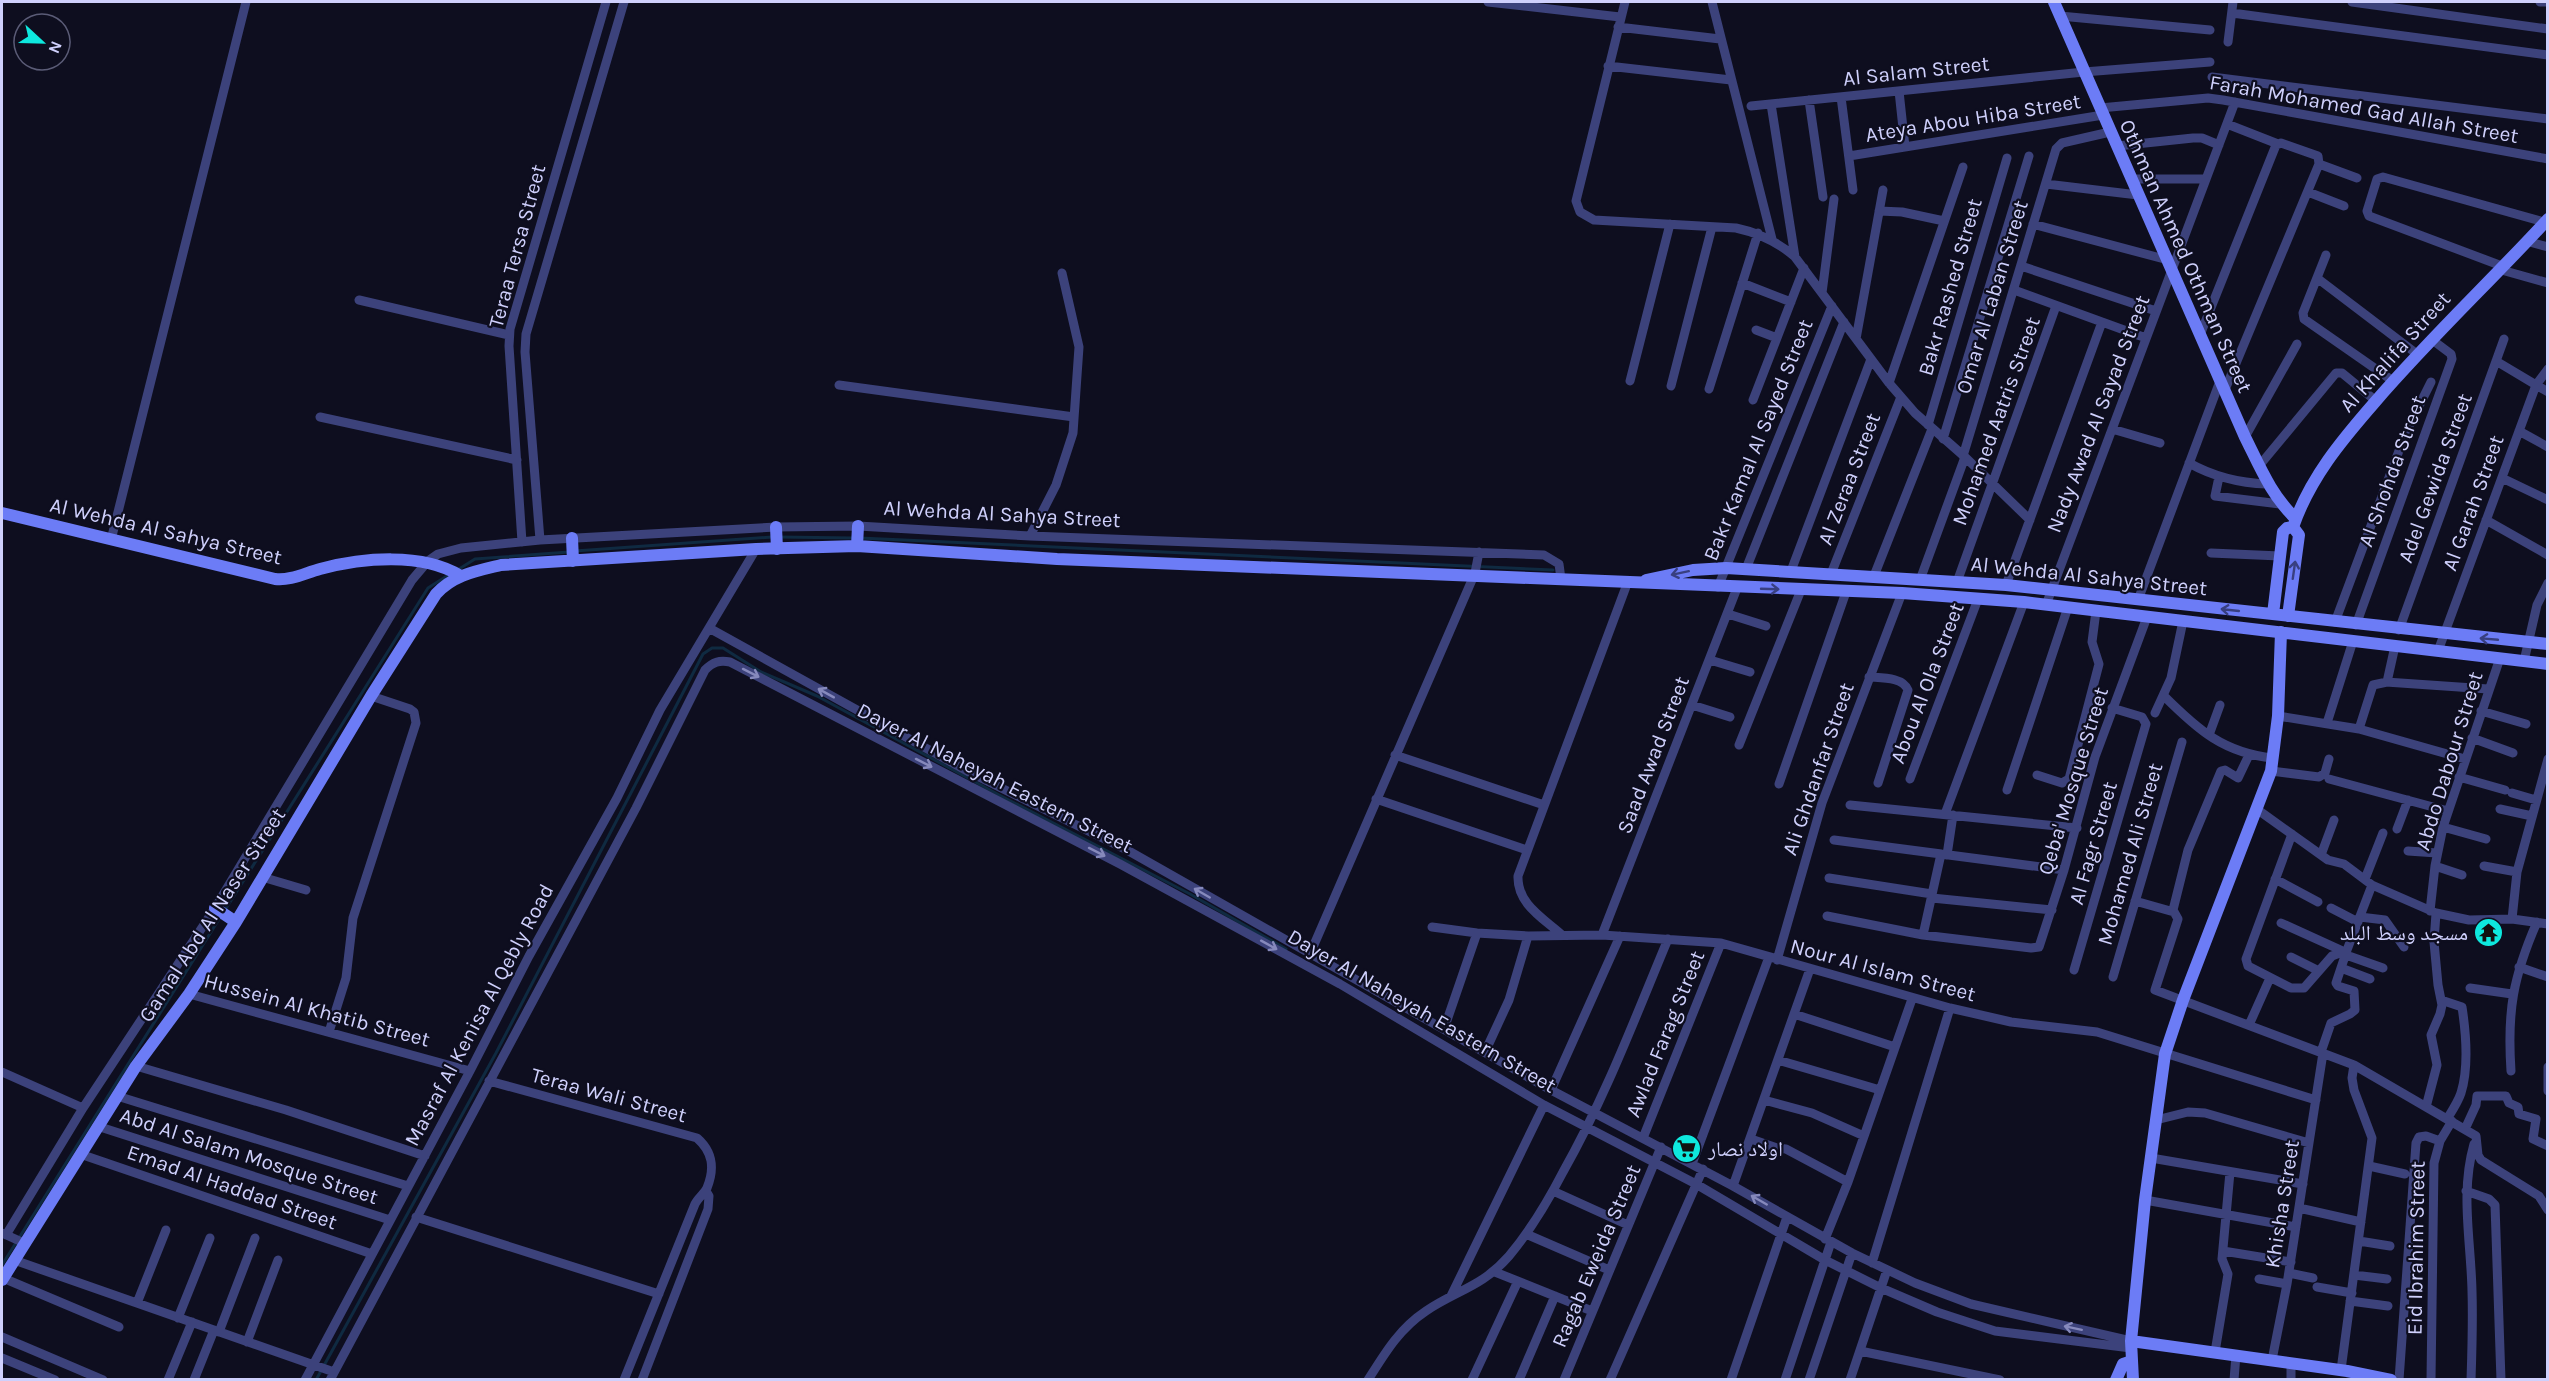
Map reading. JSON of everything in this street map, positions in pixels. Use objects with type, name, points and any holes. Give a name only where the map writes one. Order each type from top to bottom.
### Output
[{"type":"street","points":[[111,540],[246,2]]},
{"type":"street","name":"Teraa Tersa Street","points":[[522,542],[509,335],[606,2]]},
{"type":"street","name":"Teraa Tersa Street","points":[[540,540],[525,352],[526,334],[624,2]]},
{"type":"street","points":[[1488,2],[1720,39]]},
{"type":"street","points":[[1625,2],[1576,201],[1580,212],[1588,219],[1736,228],[1772,239],[1796,257],[1901,397],[2030,520]]},
{"type":"street","points":[[1712,2],[1772,239]]},
{"type":"street","name":"Othman Ahmed Othman Street","points":[[2054,2],[2245,437],[2267,484],[2294,523]]},
{"type":"street","points":[[2228,42],[2233,2]]},
{"type":"street","points":[[2352,2],[2547,29]]},
{"type":"street","points":[[2540,2],[2547,2]]},
{"type":"street","points":[[2232,13],[2547,55]]},
{"type":"street","points":[[2060,16],[2210,30]]},
{"type":"street","name":"Al Salam Street","points":[[1751,106],[2084,72],[2210,62]]},
{"type":"street","points":[[1608,66],[1731,80]]},
{"type":"street","points":[[2212,76],[2547,119]]},
{"type":"street","points":[[1899,91],[1905,147]]},
{"type":"street","points":[[1841,97],[1853,190]]},
{"type":"street","name":"Farah Mohamed Gad Allah Street","points":[[2102,112],[2208,98],[2547,159]]},
{"type":"street","points":[[1809,100],[1823,197]]},
{"type":"street","name":"Nady Awad Al Sayad Street","points":[[2046,605],[2156,311],[2170,265],[2235,102]]},
{"type":"street","points":[[1771,104],[1796,257]]},
{"type":"street","name":"Ateya Abou Hiba Street","points":[[1849,156],[2102,112]]},
{"type":"street","points":[[2138,600],[2189,463],[2319,164],[2318,156],[2278,144],[2227,124]]},
{"type":"street","name":"Omar Al Laban Street","points":[[1920,580],[1964,457],[2056,149],[2062,143],[2110,132]]},
{"type":"street","points":[[2117,146],[2193,138],[2202,138],[2219,145]]},
{"type":"street","points":[[2200,335],[2278,144]]},
{"type":"street","points":[[1943,439],[2029,156]]},
{"type":"street","name":"Bakr Rashed Street","points":[[1874,576],[1930,427],[2007,158]]},
{"type":"street","points":[[2319,164],[2357,178]]},
{"type":"street","points":[[1889,383],[1963,167]]},
{"type":"street","points":[[2546,220],[2383,177],[2376,181],[2367,211],[2369,216],[2500,268],[2547,283]]},
{"type":"street","points":[[2131,180],[2206,179]]},
{"type":"street","points":[[2046,184],[2138,195]]},
{"type":"street","points":[[1856,339],[1883,190]]},
{"type":"street","points":[[2308,192],[2344,206]]},
{"type":"street","points":[[1822,293],[1834,199]]},
{"type":"street","points":[[1880,211],[1924,215],[1944,221]]},
{"type":"street","name":"Al Khalifa Street","points":[[2273,614],[2283,532],[2294,523],[2310,488],[2327,460],[2417,354],[2546,220]]},
{"type":"street","points":[[1630,381],[1670,224]]},
{"type":"street","points":[[2034,224],[2170,265]]},
{"type":"street","points":[[1671,386],[1713,227]]},
{"type":"street","points":[[1709,389],[1758,233]]},
{"type":"street","points":[[2526,241],[2547,247]]},
{"type":"street","points":[[2326,255],[2303,313],[2305,321],[2393,381]]},
{"type":"street","points":[[2021,266],[2156,311]]},
{"type":"street","points":[[1752,400],[1804,268]]},
{"type":"street","points":[[1030,536],[1062,471],[1071,441],[1074,417],[1079,347],[1062,273]]},
{"type":"street","points":[[2317,278],[2417,354]]},
{"type":"street","points":[[1742,283],[1791,302]]},
{"type":"street","points":[[2014,290],[2146,338]]},
{"type":"street","points":[[359,300],[509,335]]},
{"type":"street","name":"Bakr Kamal Al Sayed Street","points":[[1718,587],[1832,306]]},
{"type":"street","name":"Mohamed Aatris Street","points":[[1957,582],[2056,306]]},
{"type":"street","points":[[1746,569],[1844,322]]},
{"type":"street","points":[[2006,585],[2102,322]]},
{"type":"street","points":[[1756,330],[1777,338]]},
{"type":"street","name":"Al Shohda Street","points":[[2353,625],[2452,359],[2451,354],[2431,339]]},
{"type":"street","name":"Adel Gewida Street","points":[[2399,630],[2504,339]]},
{"type":"street","points":[[2245,437],[2297,344]]},
{"type":"street","points":[[1791,571],[1871,359]]},
{"type":"street","points":[[2496,361],[2547,392]]},
{"type":"street","name":"Al Garah Street","points":[[2439,651],[2536,385],[2547,369]]},
{"type":"street","points":[[2259,466],[2336,373],[2342,373],[2376,400]]},
{"type":"street","points":[[2335,622],[2406,432],[2431,382]]},
{"type":"street","points":[[839,385],[1074,417]]},
{"type":"street","name":"Al Zeraa Street","points":[[1831,574],[1901,397]]},
{"type":"street","points":[[320,417],[517,460]]},
{"type":"street","points":[[2112,429],[2160,444]]},
{"type":"street","points":[[2519,431],[2547,447]]},
{"type":"street","points":[[2189,463],[2219,477],[2249,484],[2267,484]]},
{"type":"street","points":[[2219,477],[2215,496],[2280,504]]},
{"type":"street","points":[[2502,478],[2547,500]]},
{"type":"street","name":"Al Wehda Al Sahya Street","points":[[2,513],[280,579],[339,565],[384,560],[434,563],[458,574],[573,551],[777,538],[858,536],[1030,536],[1544,555],[1559,564],[1562,579]]},
{"type":"street","points":[[2486,520],[2547,555]]},
{"type":"street","points":[[2288,616],[2298,538],[2294,523]]},
{"type":"street","name":"Al Wehda Al Sahya Street","points":[[434,563],[450,550],[540,540],[573,551],[756,549],[777,538],[858,536],[1057,559],[1476,571],[1627,584],[1902,593],[2024,602],[2547,664]]},
{"type":"street","name":"Masraf Al Kenisa Al Qebly Road","points":[[305,1380],[529,956],[617,798],[660,710],[756,549]]},
{"type":"street","points":[[1310,954],[1476,571],[1479,552]]},
{"type":"street","points":[[2211,553],[2280,556]]},
{"type":"street","name":"Gamal Abd Al Naser Street","points":[[2,1279],[14,1260],[13,1238],[83,1108],[216,909],[412,580],[434,563]]},
{"type":"street","name":"Al Wehda Al Sahya Street","points":[[1627,584],[1693,570],[1726,568],[1874,576],[2006,585],[2353,625],[2547,644]]},
{"type":"street","name":"Gamal Abd Al Naser Street","points":[[13,1238],[80,1154],[136,1066],[189,994],[436,594],[458,574]]},
{"type":"street","points":[[1887,594],[1888,578]]},
{"type":"street","points":[[2524,661],[2537,605],[2547,583]]},
{"type":"street","points":[[1562,935],[1520,895],[1518,876],[1627,584]]},
{"type":"street","name":"Saad Awad Street","points":[[1602,935],[1737,588]]},
{"type":"street","points":[[1739,745],[1801,590]]},
{"type":"street","points":[[1779,784],[1846,592]]},
{"type":"street","name":"Ali Ghdanfar Street","points":[[1692,1164],[1773,958],[1822,803],[1902,593]]},
{"type":"street","name":"Abou Al Ola Street","points":[[1910,779],[1978,599]]},
{"type":"street","points":[[1827,916],[1923,935],[1944,855],[1949,815],[2024,602]]},
{"type":"street","points":[[2007,790],[2068,608]]},
{"type":"street","points":[[2037,775],[2062,783],[2069,779],[2099,664],[2092,642],[2096,611]]},
{"type":"street","points":[[1728,614],[1766,626]]},
{"type":"street","name":"Qeba' Mosque Street","points":[[1923,935],[2031,948],[2041,945],[2095,757],[2146,617]]},
{"type":"street","points":[[2155,713],[2171,678],[2183,621]]},
{"type":"street","points":[[2326,723],[2351,640],[2353,625]]},
{"type":"street","name":"Dayer Al Naheyah Eastern Street","points":[[709,628],[969,772],[1127,850],[1551,1090],[1703,1169],[1852,1253],[1943,1294],[2131,1350]]},
{"type":"street","points":[[2133,1380],[2131,1350],[2145,1200],[2164,1054],[2258,810],[2272,764],[2281,632]]},
{"type":"street","points":[[2386,682],[2395,646]]},
{"type":"street","name":"Abdo Dabour Street","points":[[2441,1000],[2433,912],[2437,853],[2448,811],[2500,658]]},
{"type":"street","name":"Dayer Al Naheyah Eastern Street","points":[[702,676],[710,665],[723,660],[730,662],[1151,881],[1340,984],[1544,1105],[1696,1184],[1846,1271],[1937,1312],[1995,1331],[2131,1350],[2145,1344],[2215,1352],[2291,1363],[2345,1374],[2391,1379]]},
{"type":"street","points":[[1710,660],[1750,672]]},
{"type":"street","points":[[685,667],[702,676]]},
{"type":"street","name":"Masraf Al Kenisa Al Qebly Road","points":[[334,1377],[395,1255],[636,808],[702,676]]},
{"type":"street","points":[[1869,676],[1900,681],[1906,684],[1908,690],[1878,783]]},
{"type":"street","points":[[2359,729],[2373,685],[2386,682],[2488,689]]},
{"type":"street","points":[[329,1032],[346,978],[353,918],[416,723],[414,712],[410,709],[371,696]]},
{"type":"street","points":[[2164,696],[2185,717],[2209,735],[2248,756],[2319,777],[2325,773],[2329,759]]},
{"type":"street","points":[[1692,705],[1730,717]]},
{"type":"street","points":[[2209,735],[2220,705]]},
{"type":"street","name":"Al Fagr Street","points":[[2074,970],[2146,726],[2142,717],[2112,708]]},
{"type":"street","points":[[2481,711],[2526,724]]},
{"type":"street","points":[[2277,716],[2359,729],[2465,759]]},
{"type":"street","points":[[2472,738],[2513,753]]},
{"type":"street","name":"Mohamed Ali Street","points":[[2113,976],[2182,742]]},
{"type":"street","points":[[1395,755],[1544,805]]},
{"type":"street","points":[[2248,756],[2238,778],[2224,770],[2221,771],[2182,870],[2174,912],[2178,919],[2155,989],[2158,993],[2183,1000],[2354,1065],[2476,1136]]},
{"type":"street","points":[[2512,919],[2517,872],[2547,759]]},
{"type":"street","points":[[2459,777],[2536,800]]},
{"type":"street","points":[[2329,779],[2448,811]]},
{"type":"street","points":[[1377,799],[1527,850]]},
{"type":"street","points":[[2397,829],[2408,800]]},
{"type":"street","points":[[1850,805],[2076,828]]},
{"type":"street","points":[[2500,809],[2532,816]]},
{"type":"street","points":[[2258,810],[2328,860],[2344,864],[2369,882],[2433,912],[2469,920],[2512,919],[2547,924]]},
{"type":"street","points":[[2321,855],[2334,820]]},
{"type":"street","points":[[2443,827],[2486,839]]},
{"type":"street","points":[[2370,979],[2341,968],[2359,920],[2383,833]]},
{"type":"street","points":[[2292,834],[2245,960],[2248,966],[2270,978],[2291,988],[2300,989],[2307,985],[2332,956],[2346,952]]},
{"type":"street","points":[[1834,840],[2064,870]]},
{"type":"street","points":[[2408,851],[2437,853]]},
{"type":"street","points":[[2435,866],[2462,874]]},
{"type":"street","points":[[2484,867],[2517,872]]},
{"type":"street","points":[[262,877],[306,890]]},
{"type":"street","points":[[1829,878],[1932,896],[2052,910]]},
{"type":"street","points":[[2276,879],[2318,902]]},
{"type":"street","points":[[2135,901],[2174,912]]},
{"type":"street","points":[[2331,908],[2359,920],[2385,920],[2404,947]]},
{"type":"street","points":[[216,909],[234,920]]},
{"type":"street","points":[[2511,1071],[2508,1033],[2512,994],[2519,968],[2537,922]]},
{"type":"street","points":[[2281,923],[2383,968]]},
{"type":"street","name":"Nour Al Islam Street","points":[[1432,927],[1477,933],[1528,936],[1602,935],[1721,944],[1950,1008],[2011,1022],[2097,1032],[2316,1100]]},
{"type":"street","points":[[1444,1029],[1477,933]]},
{"type":"street","points":[[1485,1052],[1509,1000],[1528,936]]},
{"type":"street","points":[[1551,1090],[1620,936]]},
{"type":"street","points":[[1368,1380],[1382,1355],[1401,1332],[1425,1312],[1451,1296],[1470,1289],[1495,1272],[1526,1234],[1588,1128],[1668,939]]},
{"type":"street","name":"Awlad Farag Street","points":[[1643,1138],[1721,944]]},
{"type":"street","points":[[2291,957],[2319,971]]},
{"type":"street","name":"Khisha Street","points":[[2272,1360],[2291,1263],[2322,1053],[2331,1023],[2355,1010],[2354,991],[2338,986],[2336,983],[2341,968]]},
{"type":"street","points":[[2519,968],[2547,976]]},
{"type":"street","points":[[1733,1186],[1810,969]]},
{"type":"street","points":[[2249,1025],[2270,978]]},
{"type":"street","points":[[2470,988],[2512,994]]},
{"type":"street","name":"Hussein Al Khatib Street","points":[[189,994],[470,1071]]},
{"type":"street","points":[[1785,1380],[1826,1260],[1828,1240],[1912,999]]},
{"type":"street","points":[[2426,1107],[2437,1065],[2431,1035],[2442,1010],[2441,1000]]},
{"type":"street","name":"Eid Ibrahim Street","points":[[2431,1380],[2434,1163],[2463,1082],[2462,1007],[2441,1000]]},
{"type":"street","points":[[1872,1263],[1950,1008]]},
{"type":"street","points":[[1794,1014],[1895,1047]]},
{"type":"street","points":[[1778,1060],[1880,1090]]},
{"type":"street","points":[[2345,1374],[2351,1297],[2372,1138],[2354,1090],[2352,1078],[2354,1065]]},
{"type":"street","points":[[136,1066],[286,1110],[425,1156]]},
{"type":"street","points":[[2547,1067],[2547,1091]]},
{"type":"street","points":[[2,1072],[83,1108]]},
{"type":"street","name":"Teraa Wali Street","points":[[489,1081],[697,1138],[706,1146],[711,1156],[712,1168],[706,1191],[695,1204],[624,1380]]},
{"type":"street","points":[[2465,1129],[2479,1095],[2506,1096],[2509,1103],[2518,1107],[2518,1113],[2537,1119],[2534,1140],[2547,1146]]},
{"type":"street","points":[[117,1096],[408,1186]]},
{"type":"street","points":[[1764,1100],[1812,1113],[1864,1136]]},
{"type":"street","points":[[1451,1296],[1544,1105]]},
{"type":"street","points":[[2156,1120],[2188,1112],[2205,1113],[2310,1143]]},
{"type":"street","name":"Abd Al Salam Mosque Street","points":[[98,1126],[390,1220]]},
{"type":"street","points":[[2391,1379],[2416,1143],[2424,1136],[2440,1141]]},
{"type":"street","points":[[2471,1380],[2472,1291],[2466,1191],[2469,1163],[2476,1136]]},
{"type":"street","points":[[2476,1136],[2478,1155],[2481,1160],[2539,1196],[2547,1210]]},
{"type":"street","points":[[1751,1139],[1784,1148],[1848,1182]]},
{"type":"street","name":"Ragab Eweida Street","points":[[1564,1380],[1661,1147]]},
{"type":"street","name":"Emad Al Haddad Street","points":[[80,1154],[374,1251],[395,1255]]},
{"type":"street","points":[[2151,1158],[2303,1184]]},
{"type":"street","points":[[2369,1166],[2405,1174]]},
{"type":"street","points":[[1610,1380],[1703,1169]]},
{"type":"street","points":[[2215,1352],[2228,1274],[2223,1263],[2223,1251],[2230,1172]]},
{"type":"street","name":"Teraa Wali Street","points":[[642,1380],[708,1209],[709,1196],[706,1191]]},
{"type":"street","points":[[1553,1191],[1628,1226]]},
{"type":"street","points":[[2466,1191],[2490,1199],[2495,1205],[2501,1380]]},
{"type":"street","points":[[2145,1200],[2296,1227]]},
{"type":"street","points":[[2299,1208],[2361,1222]]},
{"type":"street","points":[[416,1217],[659,1294]]},
{"type":"street","points":[[1731,1380],[1787,1217]]},
{"type":"street","points":[[137,1303],[166,1230]]},
{"type":"street","points":[[1526,1234],[1609,1270]]},
{"type":"street","points":[[178,1318],[210,1238]]},
{"type":"street","points":[[194,1380],[255,1238]]},
{"type":"street","points":[[2359,1241],[2390,1246]]},
{"type":"street","points":[[2223,1251],[2291,1263]]},
{"type":"street","points":[[1809,1380],[1852,1253]]},
{"type":"street","points":[[14,1260],[312,1365],[334,1377]]},
{"type":"street","points":[[247,1342],[278,1260]]},
{"type":"street","points":[[1850,1380],[1887,1270]]},
{"type":"street","points":[[1495,1272],[1592,1311]]},
{"type":"street","points":[[2289,1273],[2313,1278]]},
{"type":"street","points":[[2354,1275],[2387,1279]]},
{"type":"street","points":[[2,1279],[119,1327]]},
{"type":"street","points":[[2259,1279],[2287,1284]]},
{"type":"street","points":[[1472,1380],[1518,1281]]},
{"type":"street","points":[[2317,1287],[2388,1306]]},
{"type":"street","points":[[1519,1380],[1555,1296]]},
{"type":"street","points":[[168,1380],[192,1322]]},
{"type":"street","points":[[2,1337],[103,1380]]},
{"type":"street","points":[[2116,1380],[2131,1350]]},
{"type":"street","points":[[1860,1351],[2000,1380]]},
{"type":"street","points":[[2234,1380],[2236,1355]]},
{"type":"street","points":[[2,1358],[55,1380]]},
{"type":"street","points":[[2291,1363],[2291,1380]]},
{"type":"waterway","points":[[575,551],[772,537]]},
{"type":"waterway","points":[[779,537],[853,538]]},
{"type":"waterway","points":[[860,538],[1553,570]]},
{"type":"waterway","points":[[459,569],[475,559],[569,552]]},
{"type":"waterway","points":[[225,910],[428,588],[450,574]]},
{"type":"waterway","points":[[316,1380],[496,1053],[703,654],[712,648],[723,648],[761,672],[817,696],[1001,796],[1190,894],[1286,949]]},
{"type":"waterway","points":[[2,1265],[221,916]]},
{"type":"place","name":"مسجد وسط البلد","points":[[2489,933]]},
{"type":"place","name":"اولاد نصار","points":[[1687,1149]]}]
